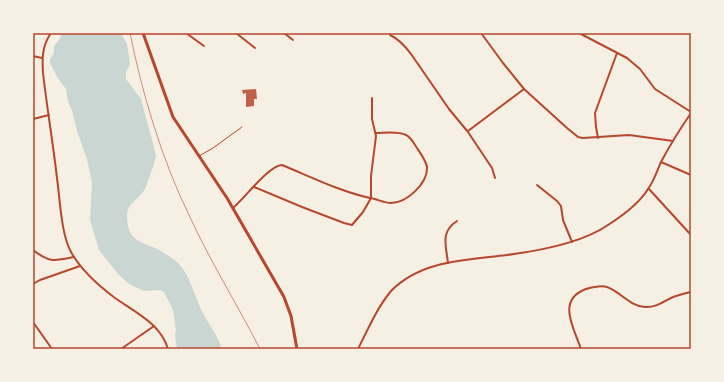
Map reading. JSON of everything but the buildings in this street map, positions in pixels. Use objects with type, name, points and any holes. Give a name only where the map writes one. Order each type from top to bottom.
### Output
[{"type":"main road","points":[[143,33],[173,117],[233,208],[284,297],[291,316],[297,349]]},
{"type":"street","points":[[51,33],[44,46],[42,58],[63,225],[68,246],[80,266],[109,293],[154,326],[163,336],[168,349]]},
{"type":"street","points":[[186,33],[204,46]]},
{"type":"street","points":[[236,33],[255,48]]},
{"type":"street","points":[[284,33],[293,40]]},
{"type":"street","points":[[481,33],[524,89],[573,134],[583,138],[629,135],[672,141]]},
{"type":"street","points":[[358,349],[382,304],[396,287],[417,272],[448,263],[510,255],[572,242],[584,238],[608,225],[634,205],[648,189],[672,141],[691,112],[655,89],[634,64],[617,53],[579,33]]},
{"type":"street","points":[[390,34],[405,45],[449,109],[468,132],[492,168],[495,178]]},
{"type":"street","points":[[598,138],[596,112],[617,53]]},
{"type":"street","points":[[33,56],[42,58]]},
{"type":"street","points":[[468,132],[524,89]]},
{"type":"street","points":[[254,187],[350,225],[355,223],[368,205],[371,198],[371,176],[376,143],[376,134],[372,119],[372,98]]},
{"type":"street","points":[[33,119],[49,115]]},
{"type":"street","points":[[233,208],[274,168],[282,165],[342,190],[389,203],[396,203],[404,199],[417,189],[422,182],[426,174],[426,162],[407,135],[400,133],[376,134]]},
{"type":"street","points":[[661,162],[691,175]]},
{"type":"street","points":[[537,185],[561,206],[562,220],[572,242]]},
{"type":"street","points":[[648,189],[691,235]]},
{"type":"street","points":[[448,263],[446,234],[448,227],[457,221]]},
{"type":"street","points":[[33,250],[48,260],[74,258]]},
{"type":"street","points":[[33,284],[40,280],[80,266]]},
{"type":"street","points":[[581,349],[568,308],[572,298],[581,291],[594,287],[606,287],[634,305],[647,308],[655,306],[673,297],[691,292]]},
{"type":"street","points":[[33,323],[52,349]]},
{"type":"street","points":[[121,349],[154,326]]},
{"type":"lane","points":[[199,156],[214,148],[242,127]]},
{"type":"shaded area","points":[[62,33],[121,33],[127,44],[130,65],[126,72],[126,79],[141,99],[156,155],[145,189],[127,212],[129,229],[137,240],[157,249],[173,259],[183,269],[187,275],[203,314],[222,349],[177,349],[173,310],[164,292],[160,290],[144,291],[129,284],[118,274],[99,250],[90,220],[92,183],[87,159],[77,131],[72,110],[68,102],[66,89],[59,80],[50,63],[54,52],[54,46]]},
{"type":"railway","points":[[130,33],[140,79],[154,126],[179,194],[197,232],[260,349]]}]
